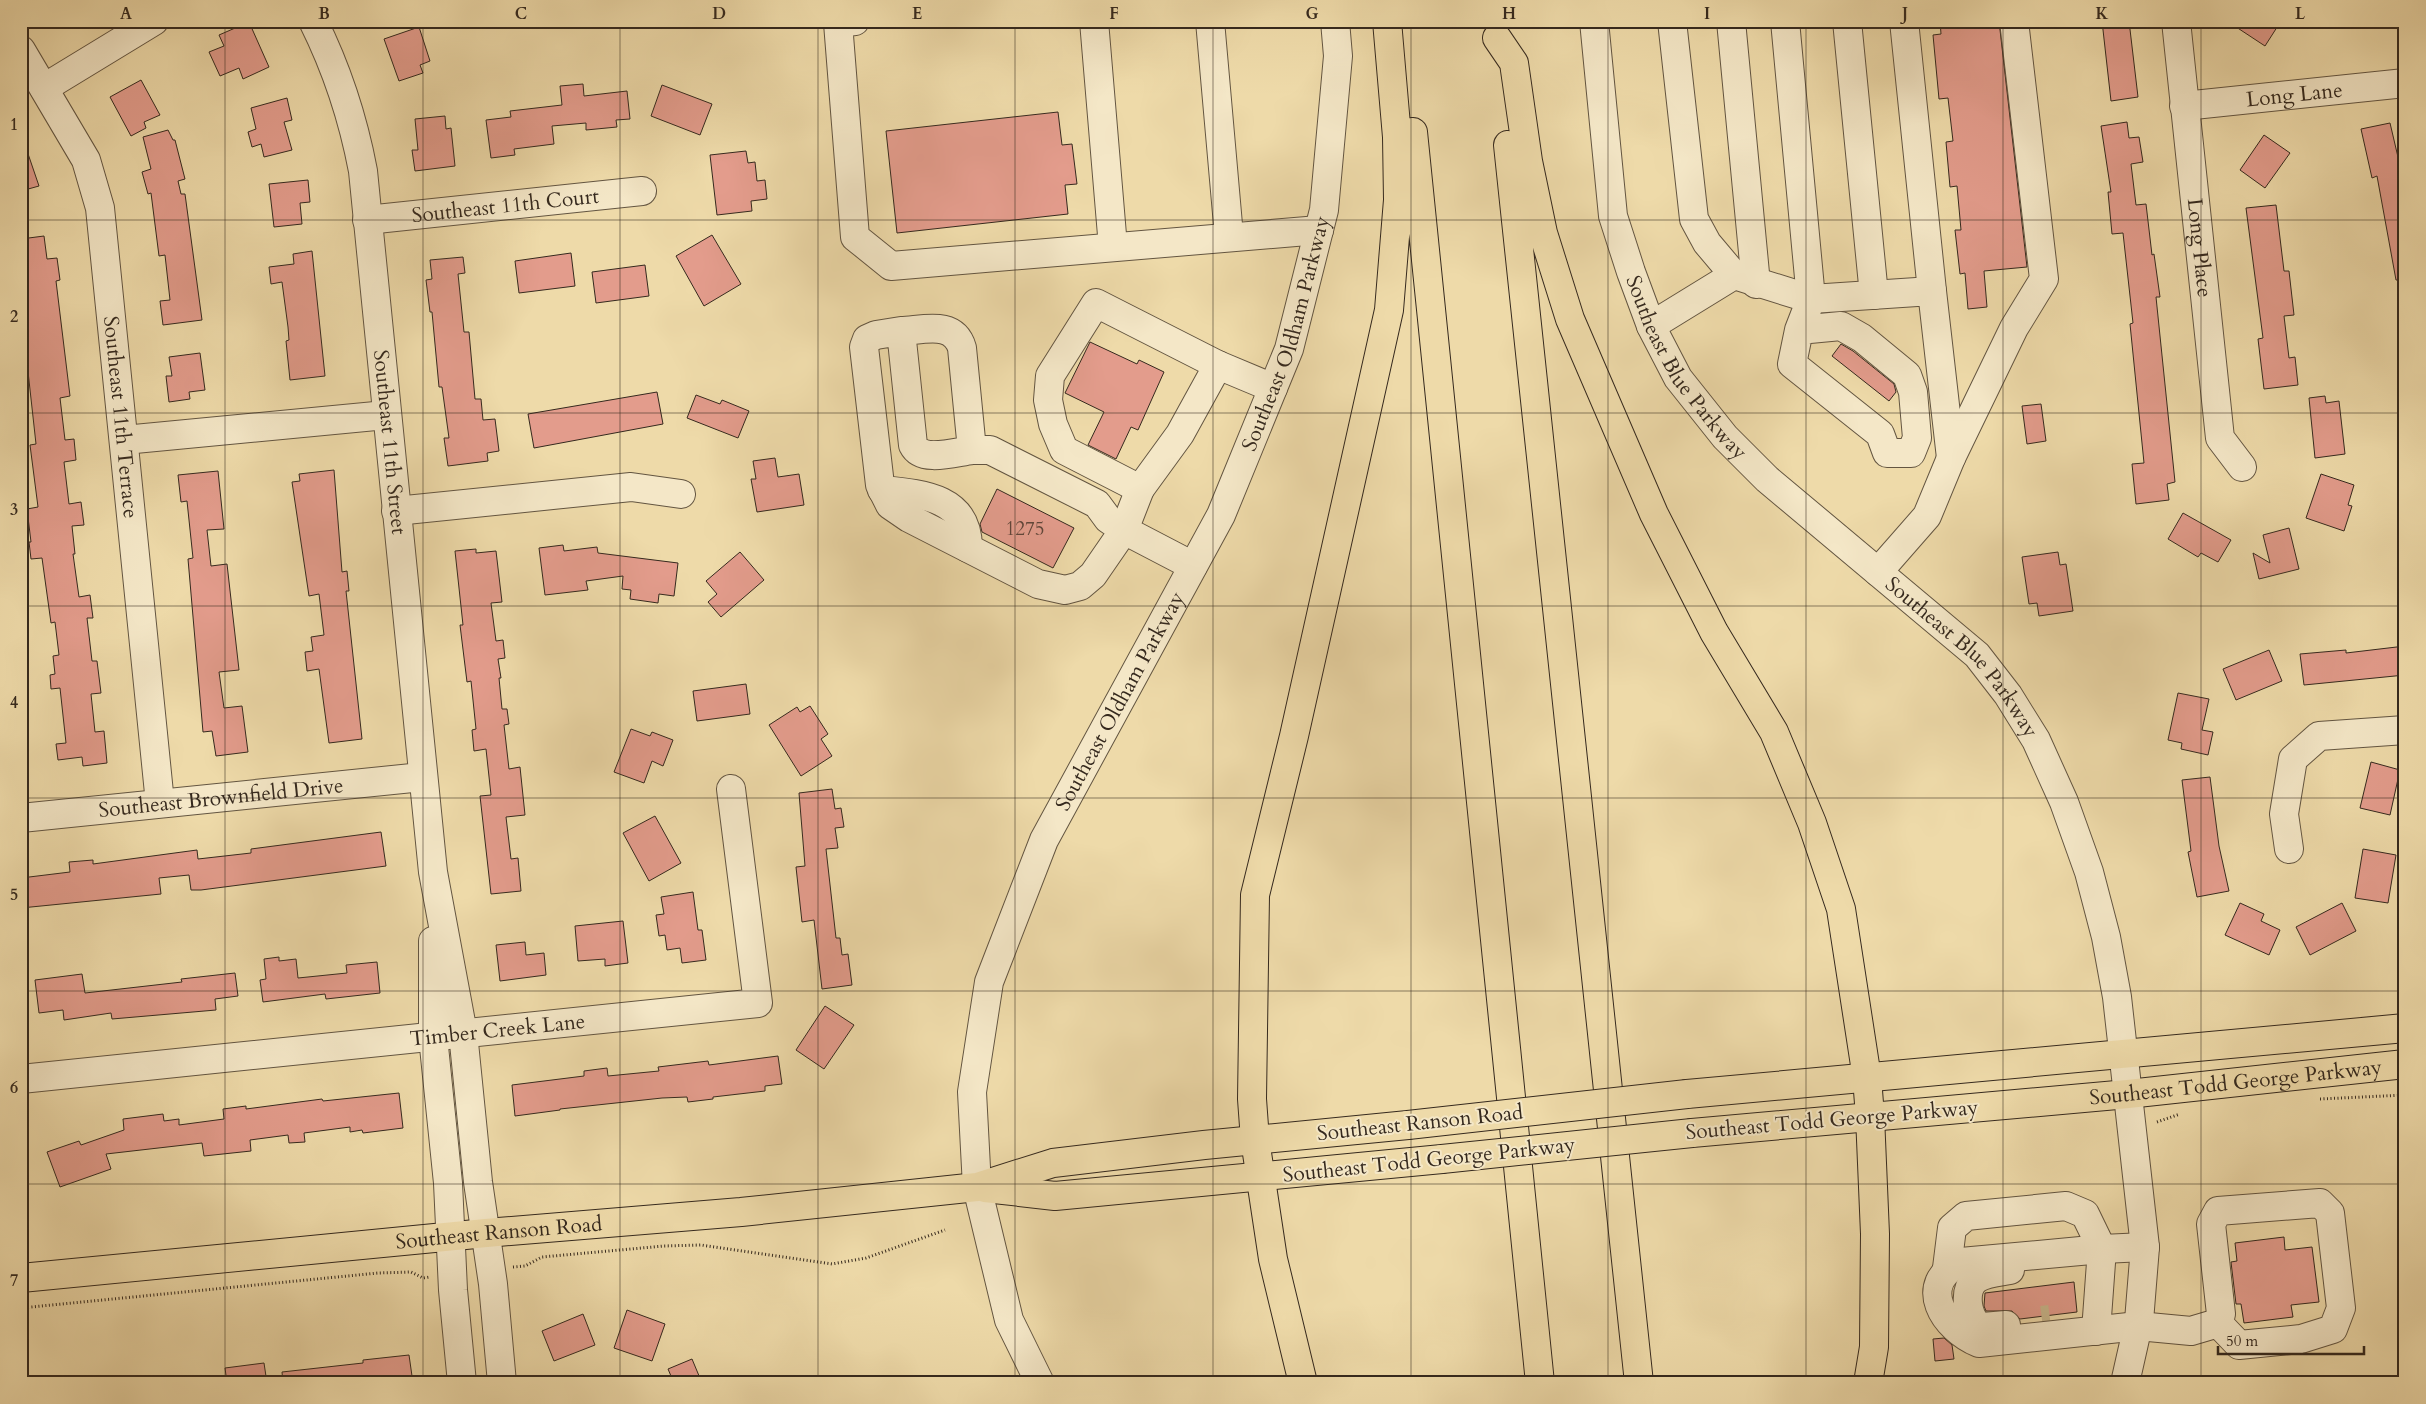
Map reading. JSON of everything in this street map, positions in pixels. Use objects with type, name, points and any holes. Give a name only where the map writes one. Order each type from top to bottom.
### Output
[{"type":"main road","points":[[1303,1383],[1273,1259],[1255,1140],[1252,1099],[1255,895],[1298,717],[1389,310],[1398,200],[1397,137],[1387,21]]},
{"type":"main road","points":[[1402,21],[1540,1383]]},
{"type":"main road","points":[[1496,30],[1514,63],[1531,179],[1543,233],[1570,319],[1654,514],[1714,632],[1774,732],[1812,823],[1841,909],[1870,1116],[1875,1234],[1874,1347],[1868,1383]]},
{"type":"main road","points":[[1496,30],[1639,1383]]},
{"type":"main road","name":"Southeast Todd George Parkway","points":[[1866,1078],[2405,1028]]},
{"type":"main road","name":"Southeast Todd George Parkway","points":[[1260,1177],[1692,1133],[2128,1094],[2405,1064]]},
{"type":"main road","name":"Southeast Ranson Road","points":[[21,1278],[486,1233],[741,1212],[978,1187],[1053,1163],[1687,1094],[1866,1078]]},
{"type":"main road","name":"Southeast Ranson Road","points":[[978,1187],[1055,1196],[1260,1177]]},
{"type":"street","points":[[44,88],[154,21]]},
{"type":"street","name":"Southeast 11th Street","points":[[313,21],[329,53],[355,132],[363,171],[432,872],[463,1034],[502,1383]]},
{"type":"street","points":[[1094,21],[1114,247]]},
{"type":"street","points":[[1210,21],[1229,236]]},
{"type":"street","name":"Southeast Oldham Parkway","points":[[1040,1383],[1009,1320],[978,1187],[972,1092],[989,982],[1044,840],[1221,515],[1289,349],[1324,210],[1338,56],[1335,21]]},
{"type":"street","name":"Southeast Blue Parkway","points":[[1594,21],[1613,216],[1651,326],[1678,378],[1725,437],[1767,479],[1978,655],[2008,695],[2036,740],[2064,802],[2089,872],[2106,936],[2116,988],[2145,1247],[2138,1326],[2125,1383]]},
{"type":"street","points":[[1672,21],[1694,219],[1707,243],[1745,280],[1811,299],[1932,291]]},
{"type":"street","points":[[1731,21],[1745,280]]},
{"type":"street","points":[[1785,21],[1811,299],[1799,330],[1792,364],[1880,434],[1887,453],[1911,453],[1917,438],[1913,392],[1907,375],[1862,338],[1841,326],[1799,330]]},
{"type":"street","points":[[1847,21],[1874,295]]},
{"type":"street","points":[[1904,21],[1951,458]]},
{"type":"street","points":[[1878,572],[1926,516],[1951,458],[2014,328],[2044,279],[2014,21]]},
{"type":"street","name":"Long Place","points":[[2176,21],[2220,438],[2242,467]]},
{"type":"street","points":[[844,22],[855,237],[891,266],[1229,236],[1319,230]]},
{"type":"street","name":"Southeast 11th Terrace","points":[[21,50],[86,160],[98,200],[160,803]]},
{"type":"street","name":"Long Lane","points":[[2184,106],[2405,83]]},
{"type":"street","name":"Southeast 11th Court","points":[[367,220],[642,191]]},
{"type":"street","points":[[1651,326],[1745,280]]},
{"type":"street","points":[[1140,489],[1064,450],[1052,424],[1048,400],[1050,376],[1096,303],[1218,365],[1273,388]]},
{"type":"street","points":[[972,450],[962,348],[959,338],[953,332],[943,328],[901,331],[876,335],[867,339],[864,347],[882,490],[890,505],[903,514],[1038,584],[1065,590],[1080,586],[1093,575],[1124,530],[1140,489],[1180,434],[1218,365]]},
{"type":"street","points":[[901,331],[913,445],[917,452],[925,455],[990,450],[1097,504],[1108,519],[1124,530],[1193,566]]},
{"type":"street","points":[[124,440],[386,415]]},
{"type":"street","points":[[396,511],[632,487],[681,494]]},
{"type":"street","points":[[2289,849],[2284,814],[2293,758],[2319,736],[2405,730]]},
{"type":"street","name":"Southeast Brownfield Drive","points":[[21,818],[422,777]]},
{"type":"street","name":"Timber Creek Lane","points":[[21,1079],[758,1003],[731,789]]},
{"type":"street","name":"Southeast 11th Street","points":[[432,872],[433,1037],[448,1183],[453,1290],[462,1383]]},
{"type":"street","points":[[2320,1203],[2330,1213],[2341,1308],[2332,1329],[2301,1339],[2239,1345],[2218,1323],[2221,1314],[2211,1224],[2218,1211],[2320,1203]]},
{"type":"street","points":[[2088,1332],[2102,1248],[2085,1214],[2066,1206],[1966,1216],[1952,1228],[1947,1268],[1941,1277],[1938,1292],[1940,1308],[1948,1323],[1964,1337],[1980,1343],[2088,1332],[2138,1326],[2192,1330],[2218,1323]]},
{"type":"street","points":[[1947,1268],[1960,1262],[2102,1248],[2145,1247]]},
{"type":"street","points":[[2063,1252],[2034,1266],[1978,1277],[1970,1284],[1967,1294],[1969,1310],[1977,1325],[1983,1327],[2046,1320],[2069,1323],[2088,1332]]},
{"type":"path","points":[[2157,1122],[2178,1114]]},
{"type":"path","points":[[525,1266],[542,1258],[664,1246],[701,1245],[832,1264],[866,1258],[944,1230]]},
{"type":"path","points":[[21,1308],[378,1273],[412,1272],[423,1278]]},
{"type":"building","points":[[1940,21],[1999,21],[2027,267],[1984,271],[1987,307],[1968,309],[1965,273],[1960,274],[1955,230],[1961,230],[1957,186],[1950,187],[1946,142],[1953,141],[1948,98],[1939,99],[1933,35],[1941,34]]},
{"type":"building","points":[[2102,21],[2129,21],[2138,97],[2111,101]]},
{"type":"building","points":[[2227,21],[2281,21],[2265,46]]},
{"type":"building","points":[[249,22],[269,67],[243,79],[239,68],[220,76],[209,52],[224,46],[219,35]]},
{"type":"building","points":[[419,27],[430,61],[420,65],[423,73],[399,81],[384,39]]},
{"type":"building","points":[[141,80],[160,115],[144,122],[146,128],[131,136],[110,97]]},
{"type":"building","points":[[583,84],[584,96],[627,91],[630,119],[616,120],[617,127],[586,130],[586,123],[552,126],[554,144],[514,149],[515,155],[491,158],[486,120],[511,117],[510,111],[562,105],[560,86]]},
{"type":"building","points":[[662,85],[712,104],[700,135],[651,116]]},
{"type":"building","points":[[287,98],[292,120],[284,122],[292,150],[264,157],[261,144],[252,147],[248,132],[256,129],[251,108]]},
{"type":"building","points":[[1058,112],[1062,145],[1072,144],[1077,184],[1065,185],[1068,214],[897,233],[886,131]]},
{"type":"building","points":[[445,116],[446,129],[451,128],[455,166],[415,171],[412,150],[418,150],[415,119]]},
{"type":"building","points":[[2127,122],[2129,138],[2139,137],[2143,162],[2131,164],[2136,205],[2146,204],[2152,255],[2154,254],[2160,297],[2156,297],[2175,482],[2167,484],[2169,500],[2136,504],[2132,464],[2144,463],[2130,324],[2133,323],[2123,233],[2112,234],[2108,192],[2111,192],[2101,126]]},
{"type":"building","points":[[2390,123],[2405,187],[2405,280],[2396,280],[2377,176],[2372,178],[2361,129]]},
{"type":"building","points":[[168,130],[173,140],[175,140],[185,179],[178,181],[181,194],[185,194],[202,320],[163,325],[160,301],[170,300],[165,255],[159,256],[151,193],[148,194],[142,172],[151,169],[143,137]]},
{"type":"building","points":[[2264,135],[2290,153],[2265,188],[2240,170]]},
{"type":"building","points":[[21,142],[24,142],[39,186],[21,191]]},
{"type":"building","points":[[746,151],[748,163],[755,162],[757,181],[765,180],[767,199],[751,201],[752,211],[717,215],[710,155]]},
{"type":"building","points":[[308,180],[310,202],[300,203],[302,224],[274,227],[269,184]]},
{"type":"building","points":[[2276,205],[2284,271],[2289,271],[2294,315],[2284,316],[2289,358],[2295,357],[2298,385],[2264,389],[2258,339],[2263,338],[2246,208]]},
{"type":"building","points":[[712,235],[741,284],[704,306],[676,256]]},
{"type":"building","points":[[44,236],[47,259],[57,258],[60,280],[56,281],[70,396],[60,398],[65,440],[74,439],[76,460],[64,462],[69,504],[81,502],[84,525],[72,526],[75,554],[73,554],[79,597],[90,595],[93,618],[87,618],[92,661],[97,661],[101,693],[91,694],[95,732],[104,731],[107,763],[83,766],[82,757],[58,760],[56,744],[66,743],[60,688],[51,689],[50,675],[55,674],[53,656],[59,655],[55,622],[51,623],[42,558],[31,559],[29,542],[31,542],[27,509],[38,507],[30,445],[36,444],[21,308],[21,239]]},
{"type":"building","points":[[312,251],[325,376],[290,380],[286,341],[289,340],[288,327],[282,282],[271,284],[269,267],[294,264],[293,254]]},
{"type":"building","points":[[571,253],[575,286],[519,293],[515,261]]},
{"type":"building","points":[[463,257],[465,273],[458,274],[464,332],[469,332],[475,399],[481,399],[483,420],[495,419],[499,451],[487,453],[488,461],[448,466],[444,438],[449,438],[442,387],[439,387],[432,312],[430,312],[426,280],[432,279],[430,260]]},
{"type":"building","points":[[645,265],[649,296],[596,303],[592,272]]},
{"type":"building","points":[[1090,342],[1137,364],[1139,360],[1164,372],[1138,430],[1131,427],[1116,459],[1088,445],[1104,412],[1065,393]]},
{"type":"building","points":[[1841,344],[1853,351],[1894,384],[1896,392],[1889,401],[1832,356]]},
{"type":"building","points":[[200,353],[205,390],[189,392],[190,399],[169,402],[166,376],[172,376],[169,357]]},
{"type":"building","points":[[657,392],[663,424],[534,448],[528,414]]},
{"type":"building","points":[[696,395],[720,404],[722,400],[749,411],[738,438],[687,418]]},
{"type":"building","points":[[2325,396],[2326,403],[2339,401],[2345,454],[2315,458],[2309,398]]},
{"type":"building","points":[[2041,404],[2046,441],[2027,444],[2022,406]]},
{"type":"building","points":[[775,458],[778,477],[799,474],[804,505],[757,512],[751,479],[756,479],[753,461]]},
{"type":"building","points":[[334,470],[342,572],[347,571],[349,591],[346,591],[362,739],[329,743],[319,669],[307,671],[305,652],[313,651],[311,637],[324,635],[319,594],[309,596],[292,482],[300,481],[299,474]]},
{"type":"building","points":[[218,471],[224,529],[207,530],[211,566],[227,564],[239,670],[219,672],[224,708],[242,706],[248,752],[216,756],[212,731],[203,732],[188,559],[193,558],[187,501],[181,502],[178,475]]},
{"type":"building","points":[[2321,474],[2354,485],[2348,505],[2352,506],[2344,531],[2306,518]]},
{"type":"building","points":[[997,489],[1074,528],[1053,568],[982,532],[980,524]]},
{"type":"building","points":[[2183,513],[2231,540],[2218,562],[2201,553],[2198,557],[2168,539]]},
{"type":"building","points":[[2289,528],[2299,569],[2259,579],[2253,553],[2270,563],[2263,535]]},
{"type":"building","points":[[563,545],[564,551],[597,547],[598,553],[678,563],[674,596],[659,594],[658,603],[630,599],[631,590],[622,589],[623,576],[586,581],[588,590],[545,595],[539,548]]},
{"type":"building","points":[[476,549],[476,553],[496,551],[502,602],[491,603],[496,641],[503,640],[505,658],[498,659],[502,709],[507,709],[509,724],[504,725],[509,769],[520,767],[525,815],[506,817],[511,859],[518,858],[521,891],[491,894],[480,796],[491,795],[486,749],[474,751],[472,730],[476,729],[471,681],[467,682],[460,625],[463,625],[455,551]]},
{"type":"building","points":[[740,552],[764,580],[721,617],[708,602],[717,594],[706,581]]},
{"type":"building","points":[[2058,552],[2060,565],[2066,564],[2073,611],[2039,616],[2037,603],[2029,604],[2022,557]]},
{"type":"building","points":[[2405,646],[2405,675],[2304,685],[2300,654],[2346,650],[2346,653]]},
{"type":"building","points":[[2269,650],[2282,681],[2236,700],[2223,669]]},
{"type":"building","points":[[746,684],[750,714],[697,721],[693,691]]},
{"type":"building","points":[[2178,693],[2209,699],[2202,730],[2213,732],[2208,755],[2181,749],[2182,743],[2168,740]]},
{"type":"building","points":[[810,706],[828,734],[821,739],[832,756],[801,776],[769,725],[797,707],[800,712]]},
{"type":"building","points":[[631,729],[650,736],[652,732],[673,740],[663,766],[652,761],[644,783],[614,772]]},
{"type":"building","points":[[2371,762],[2400,770],[2390,815],[2360,808]]},
{"type":"building","points":[[2210,777],[2219,846],[2229,891],[2197,897],[2188,852],[2191,851],[2182,780]]},
{"type":"building","points":[[832,789],[835,809],[841,808],[844,827],[835,828],[838,848],[826,849],[836,938],[840,938],[842,955],[848,954],[852,985],[822,989],[814,920],[802,922],[796,867],[805,866],[799,793]]},
{"type":"building","points":[[655,816],[681,863],[649,881],[623,833]]},
{"type":"building","points":[[381,832],[386,866],[201,890],[191,890],[189,875],[159,878],[161,894],[21,908],[21,878],[70,872],[69,862],[93,860],[93,864],[197,850],[198,859],[251,853],[251,849]]},
{"type":"building","points":[[2363,849],[2396,855],[2388,903],[2355,898]]},
{"type":"building","points":[[693,892],[698,930],[702,930],[706,960],[682,963],[680,948],[667,950],[665,935],[659,936],[656,915],[664,914],[661,897]]},
{"type":"building","points":[[2240,903],[2264,914],[2261,921],[2280,930],[2269,955],[2225,935]]},
{"type":"building","points":[[2342,903],[2356,931],[2310,955],[2296,927]]},
{"type":"building","points":[[623,921],[628,963],[605,966],[605,959],[578,961],[575,926]]},
{"type":"building","points":[[525,942],[526,955],[544,953],[546,975],[500,981],[496,945]]},
{"type":"building","points":[[279,957],[279,961],[296,959],[298,978],[347,973],[346,965],[377,962],[380,993],[326,999],[325,994],[263,1002],[260,980],[266,979],[264,959]]},
{"type":"building","points":[[235,973],[238,996],[215,999],[216,1010],[112,1019],[111,1013],[64,1020],[63,1010],[39,1013],[35,980],[82,974],[85,993],[182,982],[181,979]]},
{"type":"building","points":[[825,1006],[854,1025],[824,1069],[796,1050]]},
{"type":"building","points":[[778,1056],[782,1084],[765,1086],[765,1091],[688,1102],[687,1097],[662,1098],[515,1116],[512,1085],[584,1076],[584,1071],[607,1068],[608,1076],[659,1071],[658,1067],[708,1061],[709,1065]]},
{"type":"building","points":[[399,1093],[403,1128],[363,1133],[362,1130],[350,1132],[350,1127],[304,1133],[305,1142],[289,1143],[288,1135],[250,1140],[251,1151],[204,1156],[202,1143],[106,1154],[111,1169],[60,1187],[47,1152],[79,1141],[81,1145],[124,1130],[123,1119],[163,1114],[164,1121],[179,1119],[179,1125],[224,1119],[223,1109],[246,1106],[246,1109],[322,1099],[323,1101]]},
{"type":"building","points":[[2284,1237],[2285,1250],[2312,1247],[2319,1302],[2291,1305],[2293,1317],[2244,1323],[2241,1304],[2236,1304],[2231,1262],[2237,1261],[2235,1243]]},
{"type":"building","points":[[2074,1282],[2077,1312],[2020,1319],[2012,1311],[1986,1311],[1984,1306],[1985,1293]]},
{"type":"building","points":[[627,1310],[665,1324],[652,1361],[614,1348]]},
{"type":"building","points":[[583,1314],[595,1345],[554,1361],[542,1331]]},
{"type":"building","points":[[1944,1338],[1952,1345],[1954,1359],[1935,1361],[1933,1339]]},
{"type":"building","points":[[409,1355],[413,1383],[283,1383],[282,1372],[363,1363],[363,1360]]},
{"type":"building","points":[[692,1359],[702,1383],[674,1383],[668,1369]]},
{"type":"building","points":[[264,1363],[267,1383],[227,1383],[225,1368]]},
{"type":"tunnel","points":[[2042,1320],[2050,1319]]}]
